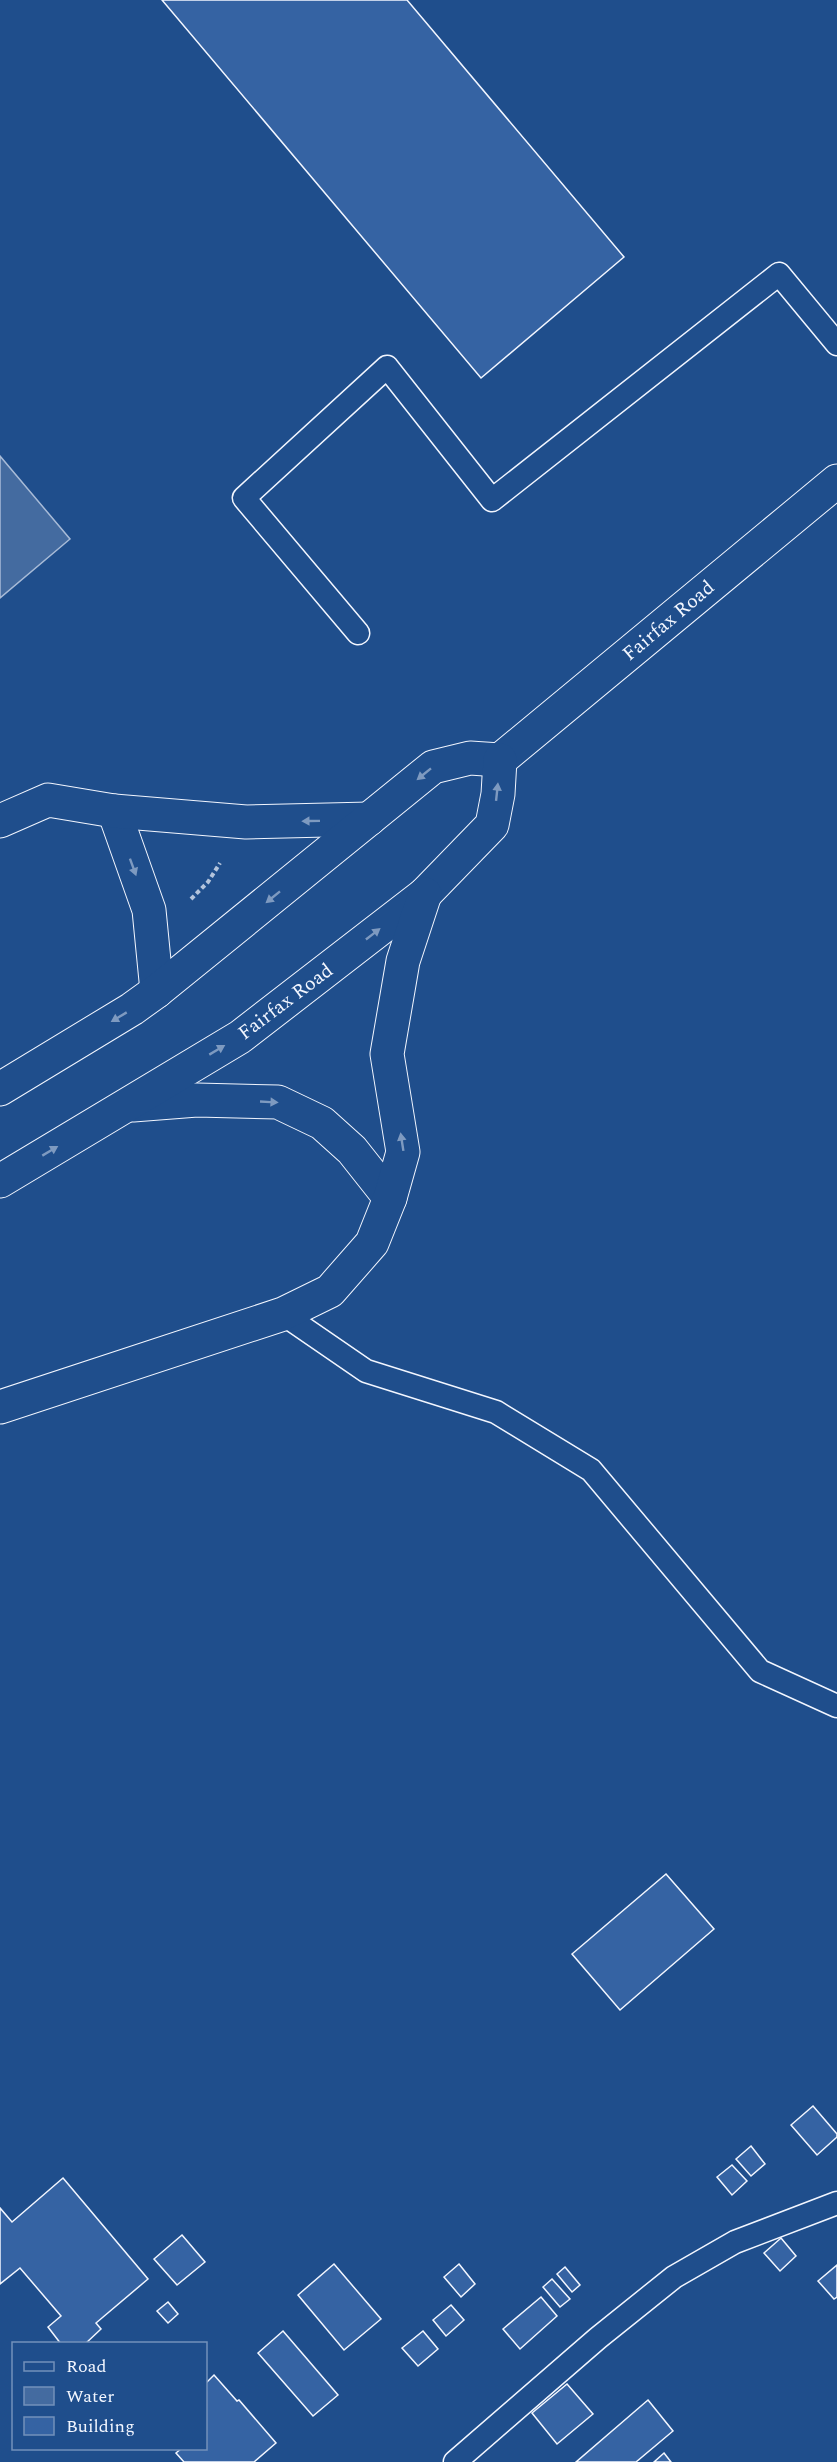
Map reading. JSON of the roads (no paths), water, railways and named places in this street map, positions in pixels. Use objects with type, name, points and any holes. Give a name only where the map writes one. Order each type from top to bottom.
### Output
[{"type":"main road","name":"Fairfax Road","points":[[0,1181],[240,1037],[424,894],[492,825],[498,794],[500,760],[837,481]]},
{"type":"main road","points":[[0,1089],[132,1010],[433,767],[470,758],[500,760]]},
{"type":"main road","points":[[0,821],[48,800],[114,811],[246,822],[369,819]]},
{"type":"main road","points":[[114,811],[149,910],[157,991]]},
{"type":"main road","points":[[0,1407],[283,1314],[330,1291],[372,1243],[390,1198],[403,1152],[387,1054],[403,961],[424,894]]},
{"type":"main road","points":[[127,1105],[197,1100],[278,1102],[322,1123],[352,1150],[390,1198]]},
{"type":"lane","points":[[358,633],[244,498],[387,367],[492,500],[779,274],[837,344]]},
{"type":"lane","points":[[283,1314],[366,1371],[496,1412],[591,1470],[760,1671],[837,1706]]},
{"type":"lane","points":[[455,2462],[598,2338],[674,2277],[735,2242],[837,2204]]},
{"type":"water","points":[[0,456],[70,539],[0,598]]}]
